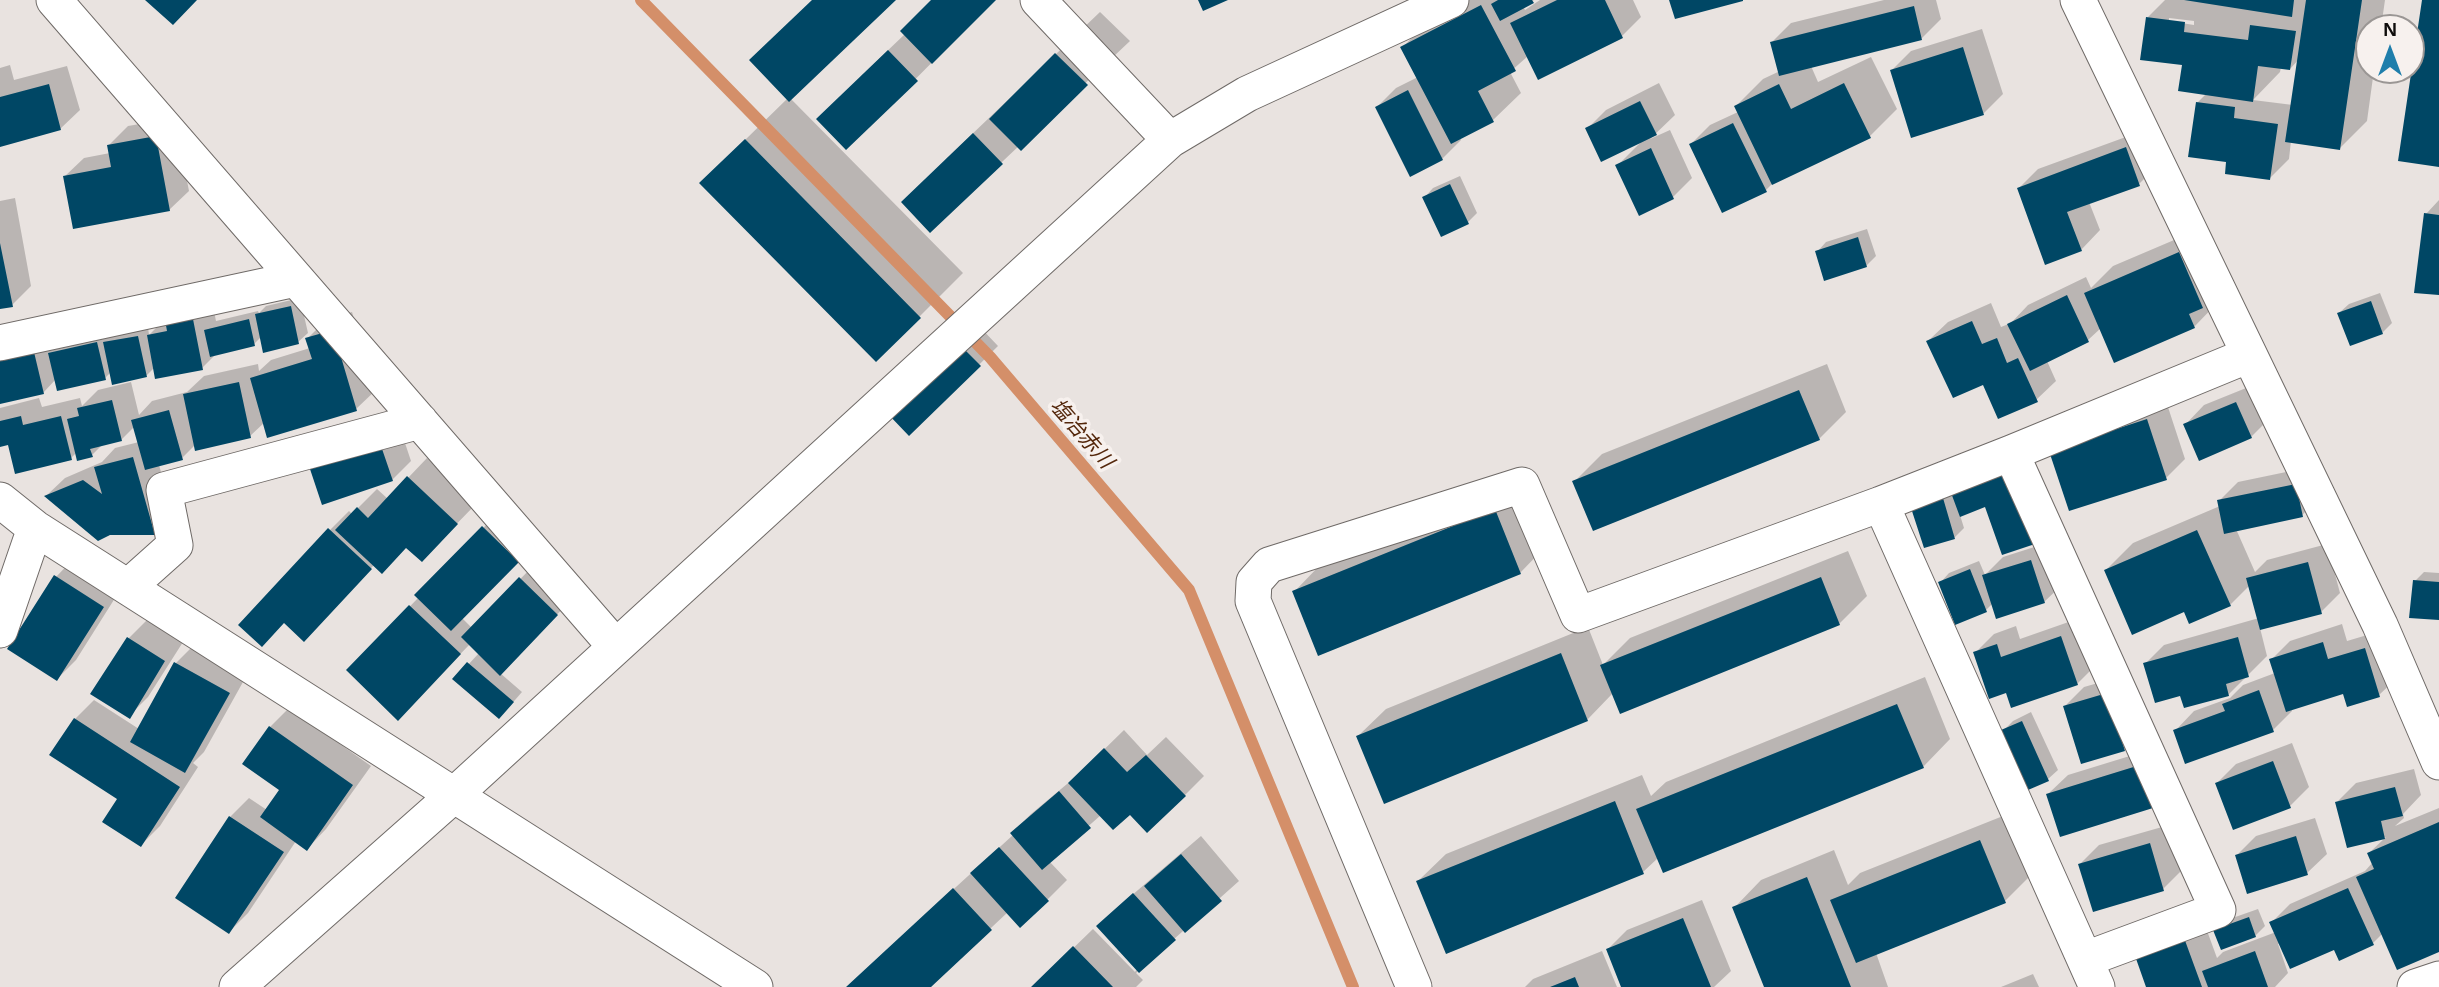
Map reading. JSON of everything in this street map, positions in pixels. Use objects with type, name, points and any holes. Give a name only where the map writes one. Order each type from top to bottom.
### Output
[{"type":"street","points":[[54,0],[615,646]]},
{"type":"street","points":[[1038,0],[1170,140]]},
{"type":"street","points":[[237,987],[454,795],[1170,140],[1247,94],[1451,0]]},
{"type":"street","points":[[2078,0],[2380,625],[2439,762]]},
{"type":"street","points":[[0,343],[296,279]]},
{"type":"street","points":[[1414,987],[1253,601],[1254,582],[1269,565],[1522,485],[1578,615],[1881,504],[2249,355]]},
{"type":"street","points":[[128,587],[175,545],[164,490],[420,421]]},
{"type":"street","points":[[1881,504],[2091,973],[2218,910],[2011,453]]},
{"type":"street","points":[[0,500],[35,528],[755,987]]},
{"type":"street","points":[[0,630],[35,528]]},
{"type":"street","points":[[2415,987],[2439,979]]},
{"type":"building","points":[[145,0],[197,0],[173,25]]},
{"type":"building","points":[[812,0],[896,0],[789,102],[749,60]]},
{"type":"building","points":[[931,0],[996,0],[932,64],[900,31]]},
{"type":"building","points":[[1198,0],[1228,0],[1203,11]]},
{"type":"building","points":[[1498,0],[1532,0],[1534,3],[1500,21],[1491,4]]},
{"type":"building","points":[[1557,0],[1605,0],[1623,38],[1538,80],[1510,23]]},
{"type":"building","points":[[1669,0],[1743,0],[1743,1],[1675,19]]},
{"type":"building","points":[[2184,0],[2294,0],[2292,17]]},
{"type":"building","points":[[2306,0],[2362,0],[2360,14],[2355,14],[2355,48],[2340,150],[2285,142]]},
{"type":"building","points":[[2422,0],[2439,0],[2439,167],[2398,161],[2409,84],[2425,84],[2425,14],[2420,14]]},
{"type":"building","points":[[1481,5],[1516,71],[1478,91],[1494,122],[1451,144],[1400,47]]},
{"type":"building","points":[[1914,6],[1922,40],[1779,76],[1770,42]]},
{"type":"building","points":[[2146,17],[2185,22],[2184,32],[2248,40],[2250,25],[2296,31],[2290,70],[2258,66],[2253,102],[2178,91],[2182,65],[2140,60]]},
{"type":"building","points":[[1963,47],[1984,115],[1911,138],[1890,70]]},
{"type":"building","points":[[888,50],[918,81],[846,150],[816,119]]},
{"type":"building","points":[[1055,53],[1088,85],[1021,151],[989,119]]},
{"type":"building","points":[[1844,83],[1871,138],[1772,185],[1734,106],[1779,84],[1791,109]]},
{"type":"building","points":[[49,84],[61,130],[0,147],[0,97]]},
{"type":"building","points":[[1408,90],[1443,160],[1410,177],[1375,107]]},
{"type":"building","points":[[1640,101],[1657,135],[1601,162],[1585,128]]},
{"type":"building","points":[[2196,102],[2235,107],[2234,118],[2278,124],[2270,180],[2225,174],[2226,162],[2188,157]]},
{"type":"building","points":[[1733,123],[1767,192],[1722,213],[1689,144]]},
{"type":"building","points":[[973,133],[1003,164],[930,233],[901,202]]},
{"type":"building","points":[[156,136],[170,211],[73,229],[63,176],[111,167],[107,145]]},
{"type":"building","points":[[745,139],[921,318],[876,362],[699,183]]},
{"type":"building","points":[[2126,147],[2140,186],[2067,212],[2082,251],[2045,265],[2017,188]]},
{"type":"building","points":[[1651,148],[1674,199],[1639,216],[1615,165]]},
{"type":"building","points":[[1450,184],[1469,224],[1441,237],[1422,197]]},
{"type":"building","points":[[2424,213],[2439,215],[2439,295],[2414,293]]},
{"type":"building","points":[[1858,237],[1867,267],[1824,281],[1815,251]]},
{"type":"building","points":[[0,243],[13,307],[0,309]]},
{"type":"building","points":[[2179,252],[2203,308],[2189,314],[2195,328],[2114,363],[2084,293]]},
{"type":"building","points":[[2067,295],[2089,342],[2030,371],[2007,324]]},
{"type":"building","points":[[2371,301],[2383,334],[2350,346],[2337,313]]},
{"type":"building","points":[[291,306],[299,344],[263,353],[255,314]]},
{"type":"building","points":[[192,314],[203,370],[155,379],[147,335],[167,331],[165,320]]},
{"type":"building","points":[[249,319],[255,346],[210,357],[204,330]]},
{"type":"building","points":[[1972,321],[1982,344],[1997,338],[2007,363],[2018,358],[2038,402],[1998,419],[1983,385],[1953,398],[1926,341]]},
{"type":"building","points":[[333,330],[357,411],[267,438],[250,378],[312,359],[305,338]]},
{"type":"building","points":[[138,336],[147,377],[112,385],[103,342]]},
{"type":"building","points":[[97,342],[106,380],[57,391],[48,353]]},
{"type":"building","points":[[959,344],[981,366],[909,436],[887,413]]},
{"type":"building","points":[[34,352],[44,394],[0,404],[0,360]]},
{"type":"building","points":[[239,382],[251,438],[195,451],[183,394]]},
{"type":"building","points":[[1799,390],[1820,440],[1593,531],[1572,481]]},
{"type":"building","points":[[112,400],[122,441],[90,449],[93,457],[77,461],[67,419],[79,416],[77,408]]},
{"type":"building","points":[[2236,402],[2252,438],[2199,461],[2183,424]]},
{"type":"building","points":[[169,410],[183,460],[145,470],[131,420]]},
{"type":"building","points":[[21,416],[23,425],[61,416],[72,460],[15,474],[8,445],[0,447],[0,421]]},
{"type":"building","points":[[2147,419],[2167,480],[2069,511],[2049,451]]},
{"type":"building","points":[[380,443],[393,481],[322,505],[309,466]]},
{"type":"building","points":[[133,457],[155,535],[110,535],[98,541],[44,496],[83,480],[102,494],[94,467]]},
{"type":"building","points":[[2010,468],[2038,543],[2002,555],[1985,507],[1960,517],[1950,490]]},
{"type":"building","points":[[407,476],[458,524],[422,562],[406,548],[382,574],[335,530],[357,507],[368,518]]},
{"type":"building","points":[[2296,484],[2303,517],[2224,534],[2217,500]]},
{"type":"building","points":[[1943,498],[1955,539],[1924,548],[1911,508]]},
{"type":"building","points":[[1495,509],[1521,574],[1318,656],[1292,591]]},
{"type":"building","points":[[482,526],[519,562],[451,631],[414,595]]},
{"type":"building","points":[[328,528],[372,569],[304,642],[284,623],[262,647],[238,625]]},
{"type":"building","points":[[2197,530],[2231,606],[2189,624],[2184,612],[2132,635],[2104,570]]},
{"type":"building","points":[[2031,560],[2045,603],[1996,619],[1982,575]]},
{"type":"building","points":[[2308,562],[2322,614],[2260,630],[2246,578]]},
{"type":"building","points":[[1970,569],[1987,612],[1955,625],[1938,582]]},
{"type":"building","points":[[54,575],[104,607],[57,681],[7,649]]},
{"type":"building","points":[[519,577],[558,615],[500,676],[461,637]]},
{"type":"building","points":[[1821,577],[1840,625],[1620,714],[1600,665]]},
{"type":"building","points":[[2413,580],[2439,582],[2439,620],[2409,618]]},
{"type":"building","points":[[409,605],[461,654],[398,721],[346,670]]},
{"type":"building","points":[[2061,636],[2078,685],[2011,708],[2006,693],[1989,699],[1973,652],[1997,644],[2001,657]]},
{"type":"building","points":[[127,637],[165,661],[130,719],[90,694]]},
{"type":"building","points":[[2238,637],[2249,677],[2226,684],[2229,696],[2184,708],[2180,696],[2155,703],[2143,663]]},
{"type":"building","points":[[2323,642],[2328,659],[2365,648],[2380,697],[2347,707],[2343,694],[2286,712],[2269,659]]},
{"type":"building","points":[[1561,653],[1588,721],[1384,804],[1356,736]]},
{"type":"building","points":[[174,662],[230,693],[185,773],[130,742]]},
{"type":"building","points":[[467,662],[514,702],[499,719],[452,679]]},
{"type":"building","points":[[2259,690],[2274,732],[2185,764],[2173,730],[2225,711],[2222,704]]},
{"type":"building","points":[[2107,693],[2125,751],[2081,764],[2063,706]]},
{"type":"building","points":[[1897,704],[1924,768],[1663,873],[1636,809]]},
{"type":"building","points":[[74,718],[180,787],[141,847],[102,822],[117,799],[49,755]]},
{"type":"building","points":[[2022,721],[2049,781],[2028,790],[2001,730]]},
{"type":"building","points":[[269,726],[353,785],[307,851],[260,817],[279,790],[242,764]]},
{"type":"building","points":[[1104,748],[1127,772],[1146,755],[1186,796],[1147,833],[1130,815],[1113,830],[1068,783]]},
{"type":"building","points":[[2273,761],[2291,808],[2233,830],[2215,783]]},
{"type":"building","points":[[2140,765],[2153,808],[2060,837],[2046,794]]},
{"type":"building","points":[[2395,787],[2403,816],[2381,821],[2385,839],[2347,848],[2335,802]]},
{"type":"building","points":[[1059,791],[1091,828],[1042,870],[1010,833]]},
{"type":"building","points":[[1615,801],[1644,874],[1446,954],[1416,881]]},
{"type":"building","points":[[229,816],[284,852],[229,934],[175,898]]},
{"type":"building","points":[[2439,822],[2439,952],[2397,970],[2356,877],[2374,869],[2367,853]]},
{"type":"building","points":[[2296,836],[2308,875],[2247,894],[2235,855]]},
{"type":"building","points":[[1980,840],[2006,903],[1856,963],[1830,900]]},
{"type":"building","points":[[2150,843],[2164,891],[2093,912],[2078,864]]},
{"type":"building","points":[[999,847],[1049,901],[1020,928],[970,873]]},
{"type":"building","points":[[1181,854],[1222,901],[1185,933],[1144,886]]},
{"type":"building","points":[[1807,877],[1851,987],[1764,987],[1732,907]]},
{"type":"building","points":[[953,888],[992,930],[931,987],[846,987]]},
{"type":"building","points":[[2348,888],[2374,945],[2339,961],[2334,950],[2290,969],[2269,922]]},
{"type":"building","points":[[1133,893],[1176,940],[1139,973],[1096,926]]},
{"type":"building","points":[[2249,917],[2256,937],[2221,950],[2213,930]]},
{"type":"building","points":[[1683,918],[1711,987],[1621,987],[1606,949]]},
{"type":"building","points":[[2183,935],[2202,987],[2146,987],[2134,953]]},
{"type":"building","points":[[1073,946],[1113,987],[1031,987]]},
{"type":"building","points":[[2255,951],[2268,987],[2208,987],[2202,971]]},
{"type":"building","points":[[1575,977],[1579,987],[1550,987]]},
{"type":"waterway","name":"塩冶赤川","points":[[641,0],[990,357],[1189,590],[1353,987]]}]
